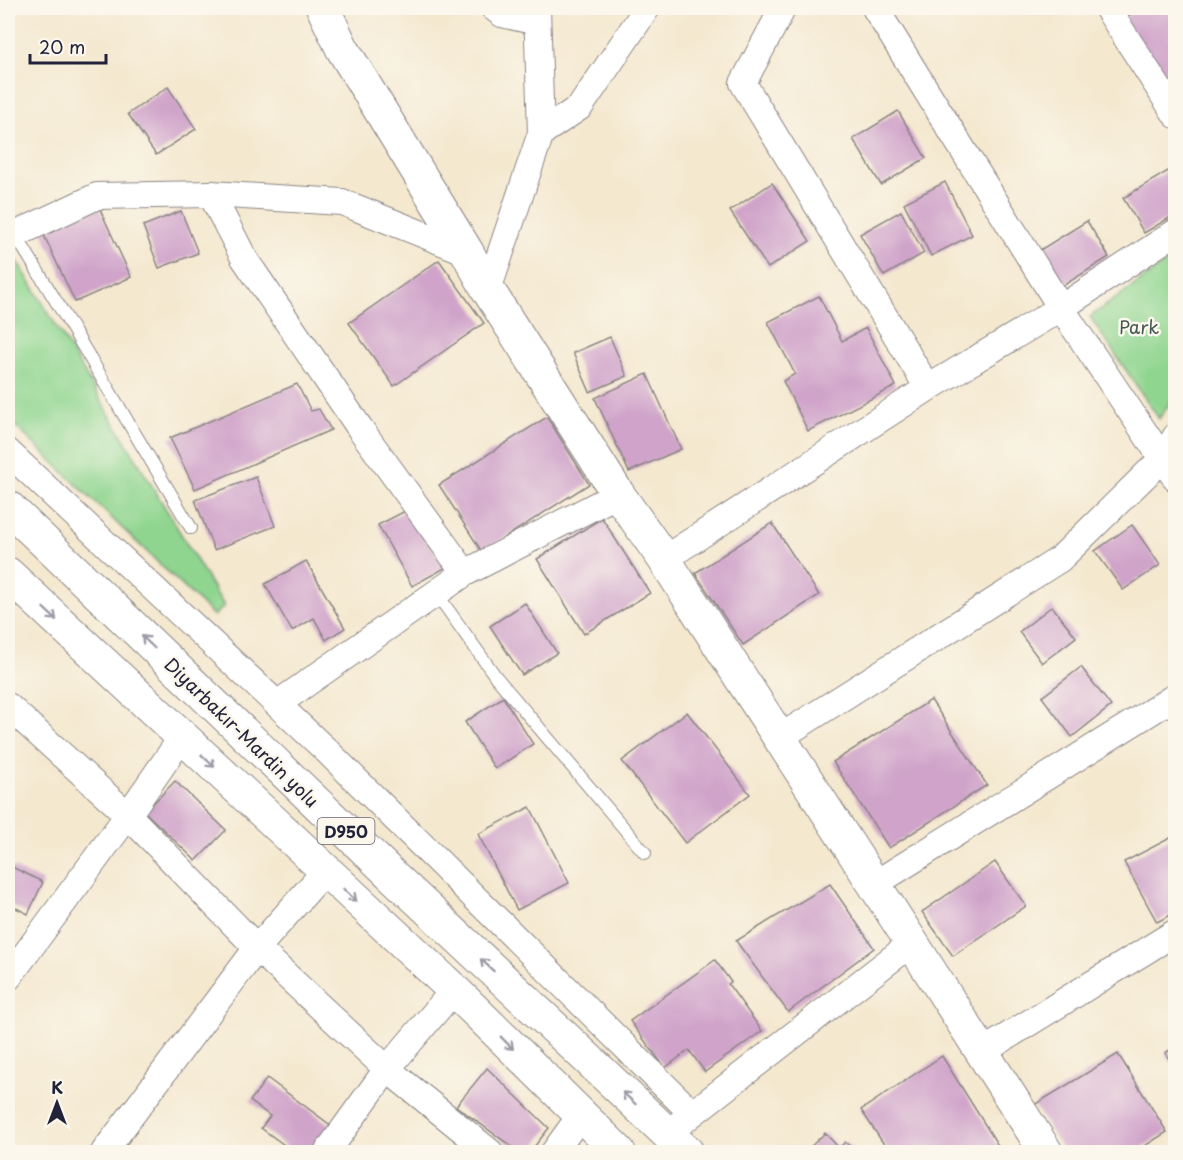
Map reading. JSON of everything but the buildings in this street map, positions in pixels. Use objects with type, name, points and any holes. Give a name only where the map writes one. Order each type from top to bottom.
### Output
[{"type":"main road","points":[[323,8],[342,48],[488,290],[1046,1152]]},
{"type":"main road","name":"Diyarbakır-Mardin yolu","points":[[8,507],[387,871],[677,1143]]},
{"type":"main road","name":"D950","points":[[8,574],[454,990],[619,1152]]},
{"type":"street","points":[[488,290],[542,134],[537,15],[502,14],[494,8]]},
{"type":"street","points":[[542,134],[580,107],[647,8]]},
{"type":"street","points":[[783,8],[743,83],[928,388]]},
{"type":"street","points":[[874,8],[1061,308],[1169,469]]},
{"type":"street","points":[[1107,8],[1176,116]]},
{"type":"street","points":[[211,194],[243,258],[359,427],[465,573]]},
{"type":"street","points":[[11,236],[97,196],[211,194],[342,202],[467,252]]},
{"type":"street","points":[[664,559],[928,388],[1061,308],[1176,232]]},
{"type":"street","points":[[779,738],[1060,559],[1169,469],[1176,436]]},
{"type":"street","points":[[8,452],[345,769],[692,1113]]},
{"type":"street","points":[[277,704],[465,573],[618,494]]},
{"type":"street","points":[[873,885],[1176,696]]},
{"type":"street","points":[[8,706],[128,814],[257,948],[387,1069],[490,1152]]},
{"type":"street","points":[[8,978],[182,737]]},
{"type":"street","points":[[104,1152],[257,948],[325,871]]},
{"type":"street","points":[[982,1052],[1176,932]]},
{"type":"street","points":[[677,1143],[692,1113],[912,943]]},
{"type":"street","points":[[327,1152],[387,1069],[454,990]]},
{"type":"street","points":[[554,1152],[580,1116]]},
{"type":"lane","points":[[11,236],[62,311],[191,528]]},
{"type":"lane","points":[[436,593],[496,677],[645,853]]},
{"type":"green space","name":"Park","points":[[1175,256],[1175,395],[1159,419],[1090,317]]},
{"type":"green space","points":[[8,260],[18,262],[224,606],[214,616],[8,419]]}]
